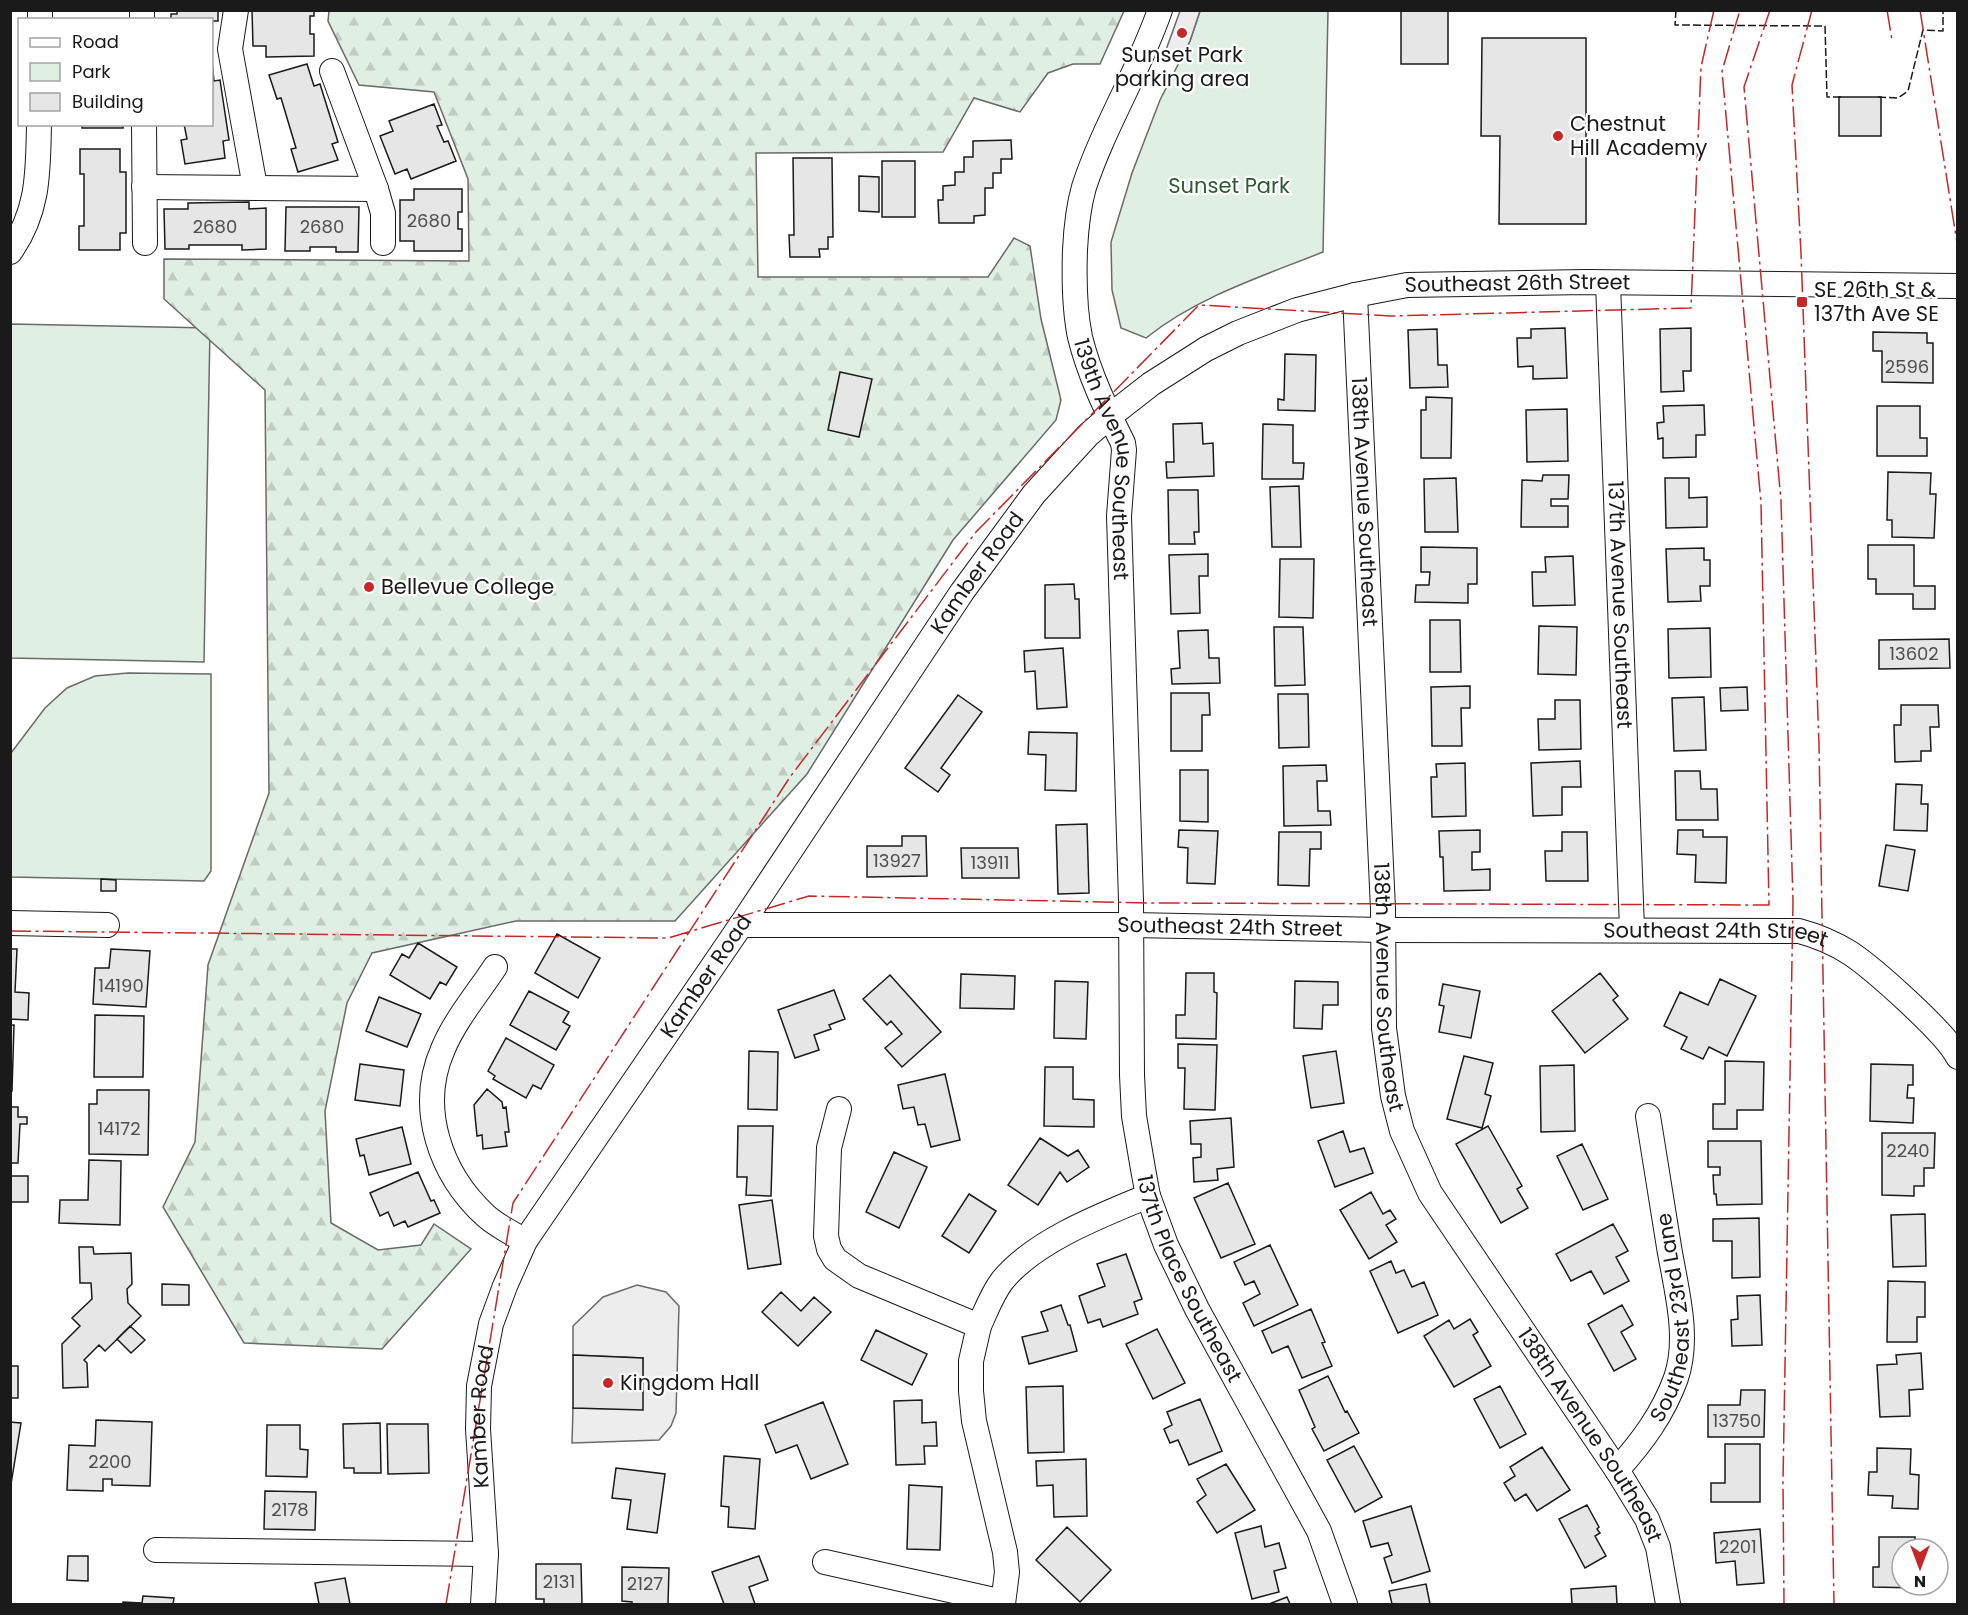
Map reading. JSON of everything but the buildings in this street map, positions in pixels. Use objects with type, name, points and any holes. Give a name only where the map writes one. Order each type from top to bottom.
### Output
[{"type":"street","points":[[236,10],[230,50],[255,187]]},
{"type":"street","name":"139th Avenue Southeast","points":[[1132,925],[1119,516],[1124,450],[1092,374],[1080,336],[1074,273],[1077,219],[1084,187],[1118,106],[1151,38],[1161,10]]},
{"type":"street","points":[[332,71],[376,189],[383,213],[383,243]]},
{"type":"street","points":[[10,252],[25,229],[34,202],[38,182],[39,126]]},
{"type":"street","points":[[144,126],[145,243]]},
{"type":"street","points":[[144,187],[376,189]]},
{"type":"street","name":"Southeast 26th Street","points":[[1110,416],[1151,384],[1206,349],[1238,333],[1297,310],[1354,295],[1407,285],[1608,283],[1958,286]]},
{"type":"street","name":"137th Avenue Southeast","points":[[1608,283],[1632,929]]},
{"type":"street","name":"138th Avenue Southeast","points":[[1354,295],[1358,337],[1383,930],[1384,1028],[1392,1096],[1402,1131],[1430,1193],[1617,1470],[1647,1519],[1658,1548],[1668,1605]]},
{"type":"street","name":"Kamber Road","points":[[483,1605],[486,1554],[478,1429],[479,1386],[491,1324],[525,1241],[741,925],[962,592],[1034,494],[1088,435],[1110,416]]},
{"type":"street","points":[[10,923],[107,925]]},
{"type":"street","name":"Southeast 24th Street","points":[[741,925],[1132,925],[1383,930],[1799,931],[1823,938],[1852,954],[1931,1024],[1958,1057]]},
{"type":"street","name":"137th Place Southeast","points":[[1132,925],[1133,1095],[1139,1152],[1148,1196],[1166,1245],[1197,1309],[1319,1531],[1345,1605]]},
{"type":"street","points":[[495,967],[443,1048],[435,1070],[433,1086],[434,1126],[440,1150],[449,1171],[466,1195],[488,1217],[525,1241]]},
{"type":"street","points":[[839,1109],[829,1148],[826,1236],[829,1249],[835,1259],[859,1276],[979,1326]]},
{"type":"street","name":"Southeast 23rd Lane","points":[[1617,1470],[1641,1443],[1664,1408],[1676,1377],[1681,1352],[1680,1318],[1648,1116]]},
{"type":"street","points":[[825,1562],[1003,1603],[1007,1572],[1005,1552],[974,1421],[971,1391],[971,1361],[979,1326],[1002,1282],[1016,1267],[1048,1244],[1088,1221],[1148,1196]]},
{"type":"street","points":[[156,1550],[486,1554]]},
{"type":"green space","points":[[329,11],[1124,11],[1100,64],[1073,64],[1048,73],[1020,112],[974,98],[943,152],[756,153],[758,277],[988,277],[1014,238],[1030,246],[1041,319],[1061,400],[1056,420],[953,540],[807,774],[675,921],[516,921],[372,953],[347,1003],[325,1111],[331,1223],[378,1250],[421,1245],[434,1224],[471,1249],[382,1349],[244,1343],[163,1207],[195,1142],[208,965],[269,793],[265,390],[164,299],[164,259],[469,261],[468,179],[434,92],[359,85],[328,21]]},
{"type":"green space","name":"Sunset Park","points":[[1200,11],[1328,11],[1323,252],[1209,299],[1146,338],[1121,328],[1112,290],[1111,242],[1132,173],[1160,100],[1190,41]]},
{"type":"green space","points":[[11,324],[210,328],[204,662],[11,658]]},
{"type":"green space","points":[[128,673],[211,674],[211,871],[204,881],[11,877],[11,753],[45,708],[67,688],[95,676]]},
{"type":"shaded area","name":"Sunset Park parking area","points":[[1180,11],[1200,11],[1183,55],[1162,61]]},
{"type":"shaded area","points":[[637,1285],[666,1292],[679,1306],[676,1413],[671,1426],[659,1440],[572,1443],[573,1408],[642,1409],[643,1358],[573,1355],[573,1326],[603,1297]]},
{"type":"fence","points":[[1676,10],[1675,25],[1825,26],[1827,97],[1842,97]]},
{"type":"fence","points":[[1878,97],[1898,98],[1908,91],[1923,30],[1943,31],[1943,10]]},
{"type":"power","points":[[446,1604],[513,1203],[790,777],[976,532],[1199,305],[1391,316],[1691,308],[1701,67],[1714,10]]},
{"type":"power","points":[[10,931],[668,938],[809,896],[1152,903],[1769,905],[1761,503],[1722,71],[1740,10]]},
{"type":"power","points":[[1770,10],[1744,87],[1781,501],[1793,901],[1783,1481],[1784,1604]]},
{"type":"power","points":[[1812,10],[1792,85],[1801,253],[1819,744],[1834,1604]]},
{"type":"power","points":[[1887,10],[1892,40]]},
{"type":"power","points":[[1920,10],[1958,249]]},
{"type":"place","name":"Sunset Park parking area","points":[[1182,33]]},
{"type":"place","name":"Chestnut Hill Academy","points":[[1558,136]]},
{"type":"place","name":"SE 26th St & 137th Ave SE","points":[[1802,302]]},
{"type":"place","name":"Bellevue College","points":[[369,587]]},
{"type":"place","name":"Kingdom Hall","points":[[608,1383]]}]
